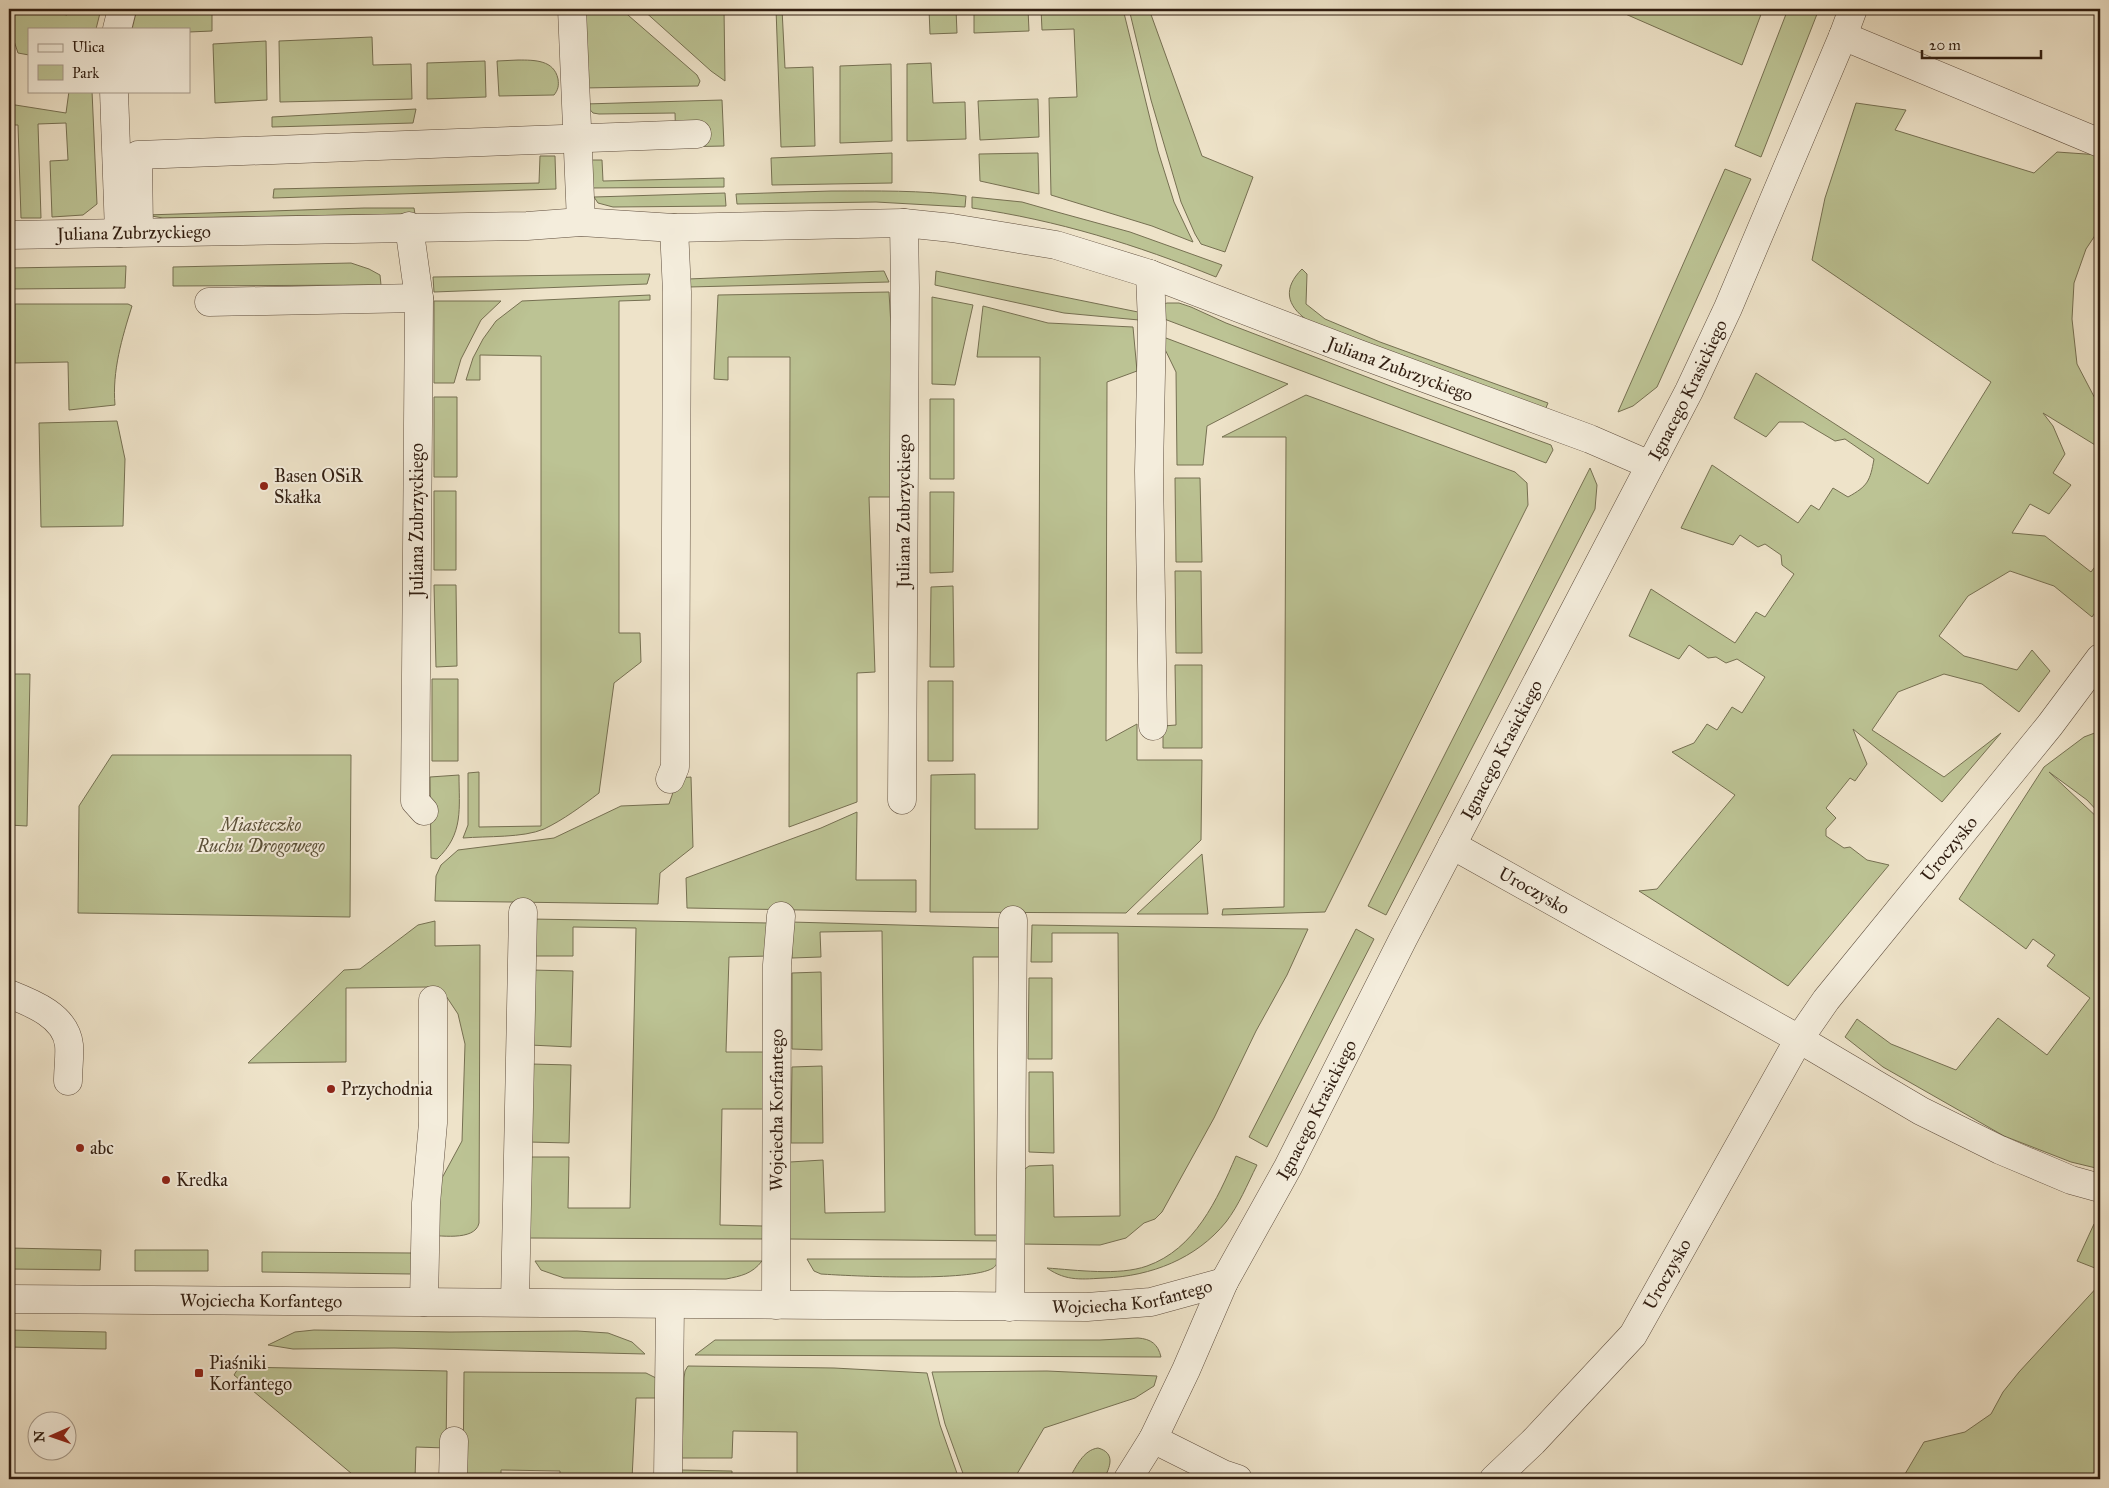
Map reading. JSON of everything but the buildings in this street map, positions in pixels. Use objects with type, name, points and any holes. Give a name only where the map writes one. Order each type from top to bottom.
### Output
[{"type":"street","points":[[117,28],[122,9]]},
{"type":"street","points":[[572,9],[581,222]]},
{"type":"street","name":"Ignacego Krasickiego","points":[[1128,1479],[1153,1438],[1198,1346],[1224,1282],[1288,1167],[1403,939],[1650,465],[1728,308],[1853,9]]},
{"type":"street","points":[[1843,36],[2100,143]]},
{"type":"street","points":[[114,92],[129,233]]},
{"type":"street","points":[[129,233],[138,154],[697,134]]},
{"type":"street","name":"Juliana Zubrzyckiego","points":[[9,235],[408,226],[527,226],[581,222],[674,228],[904,223],[952,228],[1056,246],[1150,274],[1358,354],[1590,439],[1650,465]]},
{"type":"street","name":"Juliana Zubrzyckiego","points":[[902,800],[904,223]]},
{"type":"street","name":"Juliana Zubrzyckiego","points":[[408,226],[419,298],[416,801],[424,811]]},
{"type":"street","points":[[670,779],[675,768],[677,292],[674,228]]},
{"type":"street","points":[[1150,274],[1152,323],[1149,471],[1152,726]]},
{"type":"street","points":[[209,302],[419,298]]},
{"type":"street","name":"Uroczysko","points":[[1494,1479],[1533,1442],[1633,1335],[1799,1040],[1826,1000],[2050,724],[2100,658]]},
{"type":"street","name":"Uroczysko","points":[[1452,845],[1799,1040],[1922,1112],[1991,1146],[2070,1180],[2100,1188]]},
{"type":"street","points":[[515,1302],[522,912]]},
{"type":"street","name":"Wojciecha Korfantego","points":[[776,1305],[777,965],[781,916]]},
{"type":"street","points":[[1010,1307],[1013,920]]},
{"type":"street","points":[[9,994],[35,1004],[58,1022],[69,1043],[68,1080]]},
{"type":"street","points":[[424,1302],[426,1203],[433,1123],[433,1000]]},
{"type":"street","name":"Wojciecha Korfantego","points":[[9,1299],[1087,1307],[1151,1302],[1224,1282]]},
{"type":"street","points":[[668,1479],[670,1305]]},
{"type":"street","points":[[1153,1438],[1223,1474],[1238,1479]]},
{"type":"street","points":[[453,1479],[454,1441]]},
{"type":"green space","points":[[9,9],[35,9],[67,15],[68,9],[101,9],[96,28],[28,28],[28,55],[18,53],[13,38],[9,36]]},
{"type":"green space","points":[[137,9],[212,9],[212,31],[190,32],[190,28],[132,28]]},
{"type":"green space","points":[[581,9],[621,9],[697,75],[700,81],[698,86],[583,88]]},
{"type":"green space","points":[[642,9],[724,9],[725,81],[711,71]]},
{"type":"green space","points":[[776,9],[782,9],[785,68],[813,67],[815,146],[781,147]]},
{"type":"green space","points":[[929,9],[956,9],[957,33],[930,34]]},
{"type":"green space","points":[[974,9],[1028,9],[1029,31],[974,33]]},
{"type":"green space","points":[[1041,9],[1123,9],[1158,151],[1174,202],[1193,242],[1152,226],[1051,195],[1049,98],[1077,97],[1074,29],[1042,30]]},
{"type":"green space","points":[[1129,9],[1149,9],[1202,156],[1253,177],[1225,252],[1201,244],[1181,202],[1151,100]]},
{"type":"green space","points":[[1614,9],[1763,9],[1742,65]]},
{"type":"green space","points":[[1788,9],[1819,9],[1761,157],[1735,146]]},
{"type":"green space","points":[[372,37],[373,65],[411,64],[412,99],[280,102],[279,41]]},
{"type":"green space","points":[[266,41],[267,100],[215,103],[213,44]]},
{"type":"green space","points":[[485,61],[486,97],[427,99],[427,63]]},
{"type":"green space","points":[[497,61],[543,62],[552,68],[558,79],[558,88],[554,95],[499,96]]},
{"type":"green space","points":[[931,63],[933,103],[965,102],[966,139],[907,141],[907,64]]},
{"type":"green space","points":[[891,64],[892,141],[840,143],[840,66]]},
{"type":"green space","points":[[69,92],[92,92],[97,204],[83,215],[52,217],[50,161],[68,160],[66,123],[38,124],[41,218],[21,218],[18,125],[9,125],[9,104],[66,113]]},
{"type":"green space","points":[[1038,99],[1039,137],[980,140],[978,101]]},
{"type":"green space","points":[[722,100],[724,146],[676,147],[675,113],[599,114],[593,113],[585,104]]},
{"type":"green space","points":[[1856,103],[1906,110],[1895,130],[2034,173],[2057,152],[2100,155],[2100,228],[2086,249],[2074,283],[2072,319],[2077,364],[2100,408],[2100,448],[2043,413],[2053,426],[2065,454],[2053,473],[2071,485],[2049,514],[2030,504],[2012,533],[2045,536],[2091,572],[2100,560],[2100,605],[2092,617],[2054,586],[2010,571],[1968,596],[1939,636],[1964,656],[2017,670],[2032,650],[2050,671],[2019,712],[1982,684],[1944,674],[1898,692],[1872,730],[1944,777],[2001,733],[1942,802],[1853,729],[1867,764],[1855,781],[1850,778],[1826,808],[1836,818],[1826,829],[1826,836],[1844,848],[1850,847],[1867,860],[1889,865],[1788,986],[1639,891],[1657,889],[1735,795],[1672,752],[1694,743],[1707,724],[1717,730],[1732,707],[1742,713],[1765,677],[1737,659],[1726,663],[1716,657],[1708,658],[1689,645],[1679,659],[1629,636],[1651,589],[1735,643],[1756,612],[1765,617],[1794,574],[1782,565],[1781,555],[1765,544],[1758,547],[1740,535],[1733,545],[1681,528],[1712,465],[1798,523],[1811,505],[1819,510],[1833,488],[1848,497],[1860,490],[1869,478],[1874,459],[1845,439],[1835,441],[1803,422],[1779,422],[1766,437],[1734,418],[1756,373],[1928,484],[1991,382],[1812,260],[1825,198]]},
{"type":"green space","points":[[416,109],[413,123],[272,127],[272,117]]},
{"type":"green space","points":[[892,153],[892,183],[772,185],[771,158]]},
{"type":"green space","points":[[1038,153],[1039,194],[980,181],[979,154]]},
{"type":"green space","points":[[540,156],[555,156],[556,189],[273,198],[274,189],[539,183]]},
{"type":"green space","points":[[589,160],[602,160],[603,181],[724,178],[724,187],[590,188]]},
{"type":"green space","points":[[1725,169],[1751,179],[1657,387],[1633,406],[1618,412]]},
{"type":"green space","points":[[831,191],[915,192],[966,196],[965,207],[876,202],[737,204],[736,194]]},
{"type":"green space","points":[[725,193],[726,206],[613,207],[598,203],[594,197]]},
{"type":"green space","points":[[972,197],[1022,202],[1130,232],[1222,265],[1216,277],[1156,254],[1096,235],[1035,219],[972,208]]},
{"type":"green space","points":[[414,208],[415,214],[163,218],[146,215]]},
{"type":"green space","points":[[351,263],[380,275],[381,285],[173,286],[173,267]]},
{"type":"green space","points":[[126,266],[125,288],[9,289],[9,268]]},
{"type":"green space","points":[[1302,269],[1307,274],[1306,304],[1325,319],[1380,342],[1548,403],[1545,410],[1307,320],[1295,308],[1290,296],[1292,283]]},
{"type":"green space","points":[[884,271],[889,282],[689,287],[688,279]]},
{"type":"green space","points":[[936,271],[1138,312],[1139,320],[1064,313],[935,285]]},
{"type":"green space","points":[[650,274],[647,284],[434,292],[433,277]]},
{"type":"green space","points":[[889,292],[901,497],[869,497],[875,672],[857,673],[857,802],[789,827],[790,357],[728,357],[728,380],[714,379],[718,295]]},
{"type":"green space","points":[[650,295],[650,300],[619,301],[619,633],[640,633],[641,662],[614,683],[599,793],[558,821],[535,832],[463,838],[468,825],[468,773],[479,772],[479,827],[541,826],[541,356],[480,355],[480,380],[466,380],[473,358],[483,339],[496,321],[522,301]]},
{"type":"green space","points":[[932,297],[973,305],[955,385],[932,384]]},
{"type":"green space","points":[[434,301],[501,301],[481,320],[461,359],[454,383],[434,383]]},
{"type":"green space","points":[[1167,303],[1179,303],[1191,307],[1226,323],[1406,392],[1551,445],[1553,450],[1546,463],[1151,314],[1158,306]]},
{"type":"green space","points":[[15,304],[128,304],[132,306],[121,342],[116,367],[115,405],[69,410],[68,362],[15,363]]},
{"type":"green space","points":[[983,306],[1048,323],[1133,327],[1137,371],[1107,382],[1106,741],[1137,724],[1137,760],[1202,760],[1201,840],[1126,913],[930,912],[931,775],[975,774],[975,829],[1038,829],[1040,357],[977,357]]},
{"type":"green space","points":[[1158,335],[1288,384],[1207,426],[1203,465],[1177,465],[1176,372]]},
{"type":"green space","points":[[1306,395],[1515,472],[1527,483],[1528,505],[1325,912],[1222,915],[1223,909],[1284,907],[1286,437],[1222,437]]},
{"type":"green space","points":[[434,397],[457,397],[457,477],[434,477]]},
{"type":"green space","points":[[930,399],[954,399],[954,479],[930,479]]},
{"type":"green space","points":[[117,421],[125,459],[123,526],[41,527],[39,423]]},
{"type":"green space","points":[[1590,468],[1597,485],[1595,509],[1386,915],[1368,906]]},
{"type":"green space","points":[[1175,478],[1200,478],[1202,562],[1176,562]]},
{"type":"green space","points":[[434,491],[456,491],[456,570],[434,570]]},
{"type":"green space","points":[[930,492],[954,492],[953,572],[930,573]]},
{"type":"green space","points":[[1175,571],[1201,571],[1202,653],[1176,653]]},
{"type":"green space","points":[[434,585],[456,585],[457,666],[436,667]]},
{"type":"green space","points":[[953,586],[954,667],[930,667],[931,587]]},
{"type":"green space","points":[[1175,665],[1202,665],[1202,748],[1163,748],[1163,726],[1176,725]]},
{"type":"green space","points":[[9,674],[30,674],[27,826],[9,825]]},
{"type":"green space","points":[[432,679],[458,679],[458,761],[432,761]]},
{"type":"green space","points":[[928,681],[953,681],[953,761],[928,761]]},
{"type":"green space","points":[[2100,731],[2100,814],[2087,800],[2049,772],[2100,820],[2100,1169],[2071,1162],[2004,1136],[1883,1067],[1845,1037],[1857,1019],[1891,1044],[1956,1070],[1998,1018],[2047,1055],[2090,998],[2047,966],[2055,955],[2033,939],[2026,949],[1959,899],[2044,767],[2084,737]]},
{"type":"green space","name":"Miasteczko Ruchu Drogowego","points":[[112,755],[351,755],[350,917],[78,913],[79,806]]},
{"type":"green space","points":[[459,775],[459,809],[456,830],[446,850],[437,859],[431,858],[430,777]]},
{"type":"green space","points":[[691,777],[693,847],[660,873],[658,904],[435,901],[436,876],[441,865],[458,850],[554,838],[621,806],[669,804],[678,778]]},
{"type":"green space","points":[[857,812],[856,880],[916,880],[916,912],[687,908],[686,878],[821,828]]},
{"type":"green space","points":[[1202,854],[1208,914],[1137,914]]},
{"type":"green space","points":[[531,919],[769,923],[769,956],[729,957],[726,1052],[766,1052],[765,1109],[722,1109],[720,1225],[763,1226],[763,1239],[527,1238],[527,1157],[569,1157],[568,1208],[630,1208],[636,928],[573,927],[573,956],[531,956]]},
{"type":"green space","points":[[435,921],[435,946],[480,945],[479,1223],[471,1233],[455,1236],[423,1235],[426,1192],[442,1178],[462,1141],[465,1044],[458,1014],[442,990],[429,987],[346,988],[346,1062],[248,1063],[344,970],[360,969],[418,925]]},
{"type":"green space","points":[[791,922],[1008,928],[1007,957],[973,957],[975,1235],[1006,1235],[1004,1241],[789,1239],[790,1162],[823,1160],[825,1213],[885,1212],[882,931],[820,932],[821,957],[792,958]]},
{"type":"green space","points":[[1032,925],[1308,929],[1287,975],[1256,1031],[1214,1118],[1162,1212],[1155,1219],[1144,1223],[1126,1238],[1100,1245],[1019,1244],[1022,1171],[1029,1166],[1053,1165],[1054,1217],[1120,1216],[1118,933],[1052,933],[1052,962],[1031,962]]},
{"type":"green space","points":[[1356,929],[1374,939],[1267,1147],[1249,1137]]},
{"type":"green space","points":[[531,970],[573,971],[571,1047],[530,1045]]},
{"type":"green space","points":[[821,972],[822,1050],[792,1049],[792,973]]},
{"type":"green space","points":[[1029,978],[1052,978],[1052,1059],[1028,1059]]},
{"type":"green space","points":[[531,1064],[571,1065],[569,1143],[529,1142]]},
{"type":"green space","points":[[822,1066],[823,1143],[791,1143],[792,1067]]},
{"type":"green space","points":[[1029,1072],[1053,1072],[1054,1153],[1029,1152]]},
{"type":"green space","points":[[1236,1156],[1257,1165],[1243,1195],[1226,1222],[1214,1235],[1187,1255],[1156,1269],[1122,1277],[1075,1279],[1061,1276],[1047,1268],[1097,1272],[1124,1271],[1147,1266],[1164,1258],[1178,1248],[1202,1221],[1221,1189]]},
{"type":"green space","points":[[2100,1222],[2100,1270],[2077,1261],[2094,1224]]},
{"type":"green space","points":[[9,1248],[101,1250],[100,1270],[9,1269]]},
{"type":"green space","points":[[135,1250],[208,1250],[208,1271],[135,1271]]},
{"type":"green space","points":[[262,1252],[412,1253],[411,1274],[262,1272]]},
{"type":"green space","points":[[807,1259],[1000,1259],[994,1267],[981,1272],[937,1277],[910,1277],[821,1274],[814,1271]]},
{"type":"green space","points":[[535,1261],[762,1261],[750,1272],[726,1279],[564,1278],[541,1270]]},
{"type":"green space","points":[[2100,1284],[2100,1479],[1902,1479],[1924,1442],[1965,1432],[1991,1414],[2003,1392],[2019,1372]]},
{"type":"green space","points":[[9,1330],[106,1332],[106,1349],[9,1347]]},
{"type":"green space","points":[[314,1330],[577,1331],[608,1333],[632,1342],[645,1354],[394,1348],[293,1349],[268,1345],[295,1332]]},
{"type":"green space","points":[[1138,1338],[1153,1343],[1161,1357],[695,1355],[715,1340],[1100,1340]]},
{"type":"green space","points":[[688,1366],[834,1368],[927,1373],[940,1425],[959,1479],[797,1479],[797,1432],[733,1431],[732,1458],[682,1458],[684,1378]]},
{"type":"green space","points":[[239,1367],[447,1371],[446,1448],[416,1447],[415,1479],[358,1479],[234,1375]]},
{"type":"green space","points":[[1047,1371],[1157,1376],[1154,1386],[1135,1398],[1044,1428],[1014,1479],[965,1479],[945,1424],[932,1372]]},
{"type":"green space","points":[[464,1372],[646,1373],[656,1378],[658,1398],[636,1398],[632,1479],[560,1479],[560,1471],[501,1470],[501,1479],[463,1479]]},
{"type":"green space","points":[[1098,1448],[1107,1453],[1110,1461],[1104,1479],[1069,1479],[1084,1456],[1093,1449]]},
{"type":"green space","points":[[681,1470],[732,1471],[732,1479],[681,1479]]},
{"type":"place","name":"Basen OSiR Skałka","points":[[264,486]]},
{"type":"place","name":"Przychodnia","points":[[331,1089]]},
{"type":"place","name":"abc","points":[[80,1148]]},
{"type":"place","name":"Kredka","points":[[166,1180]]},
{"type":"place","name":"Piaśniki Korfantego","points":[[199,1373]]}]
